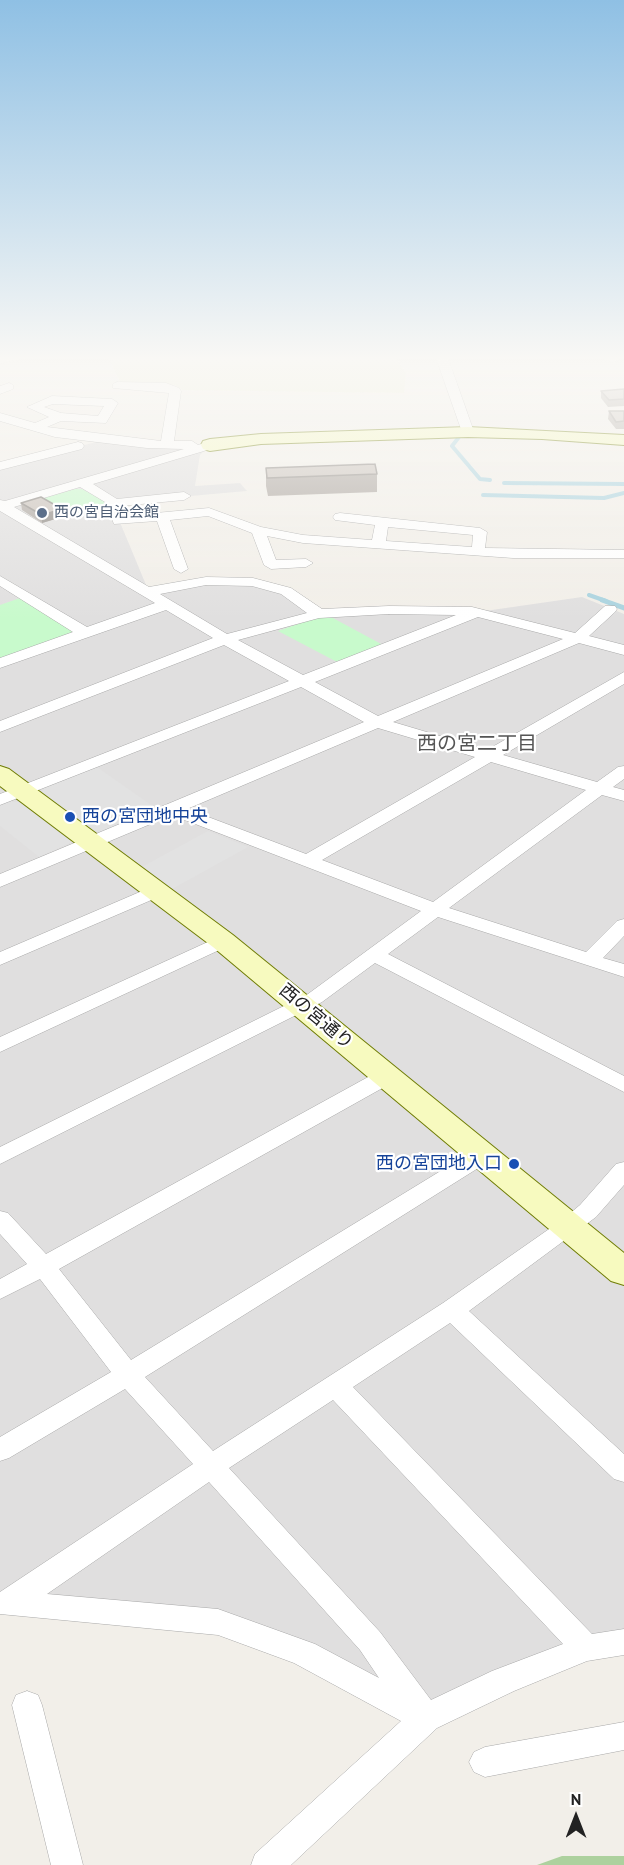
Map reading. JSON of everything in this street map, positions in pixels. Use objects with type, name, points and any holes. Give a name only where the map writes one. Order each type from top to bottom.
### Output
[{"type":"street","points":[[189,445],[218,445]]},
{"type":"street","points":[[0,466],[78,446]]},
{"type":"street","points":[[1,505],[210,446]]},
{"type":"street","points":[[82,483],[112,502],[184,496]]},
{"type":"street","points":[[112,502],[118,521],[209,512],[258,530],[303,539],[513,555],[624,554]]},
{"type":"street","points":[[1,505],[225,639],[376,722],[624,796]]},
{"type":"street","points":[[162,516],[182,569]]},
{"type":"street","points":[[340,517],[480,532],[478,552]]},
{"type":"street","points":[[378,545],[382,522]]},
{"type":"street","points":[[258,530],[272,565],[306,563]]},
{"type":"street","points":[[0,580],[85,633]]},
{"type":"street","points":[[148,592],[206,581],[253,582],[286,591],[319,614]]},
{"type":"street","points":[[0,663],[168,604]]},
{"type":"street","points":[[0,881],[578,638],[610,609]]},
{"type":"street","points":[[0,727],[225,639],[319,614],[389,610],[478,612],[624,650]]},
{"type":"street","points":[[8,788],[302,680],[478,612]]},
{"type":"street","points":[[308,861],[624,677]]},
{"type":"street","points":[[0,1156],[315,998],[624,771]]},
{"type":"street","name":"西の宮通り","points":[[8,788],[91,842],[223,941],[624,1272]]},
{"type":"street","points":[[171,808],[435,910],[624,971]]},
{"type":"street","points":[[0,959],[156,891]]},
{"type":"street","points":[[590,960],[624,925]]},
{"type":"street","points":[[0,1045],[223,941]]},
{"type":"street","points":[[374,955],[624,1085]]},
{"type":"street","points":[[0,1290],[387,1076]]},
{"type":"street","points":[[0,1450],[128,1375],[483,1155]]},
{"type":"street","points":[[5,1603],[452,1310],[570,1226],[588,1211],[624,1170]]},
{"type":"street","points":[[0,1219],[43,1266],[128,1375],[370,1641],[426,1718]]},
{"type":"street","points":[[452,1310],[624,1471]]},
{"type":"street","points":[[335,1385],[586,1648]]},
{"type":"street","points":[[5,1603],[218,1622],[304,1653],[426,1718]]},
{"type":"street","points":[[267,1865],[426,1718],[502,1681],[586,1648],[624,1642]]},
{"type":"street","points":[[27,1705],[67,1865]]},
{"type":"street","points":[[485,1762],[624,1736]]},
{"type":"shaded area","points":[[84,445],[210,445],[200,455],[195,486],[240,483],[247,491],[112,503],[149,592],[206,581],[253,582],[286,591],[319,614],[478,612],[582,597],[624,614],[624,1642],[426,1718],[218,1622],[0,1601],[0,466]]},
{"type":"shaded area","points":[[97,767],[157,809],[104,831],[87,832],[41,796],[44,787]]},
{"type":"shaded area","points":[[20,802],[74,841],[39,857],[0,826],[0,804]]},
{"type":"shaded area","points":[[208,831],[248,847],[172,889],[140,868]]},
{"type":"green space","points":[[82,489],[104,501],[104,508],[71,517],[41,499]]},
{"type":"green space","points":[[20,598],[72,630],[71,636],[0,659],[0,605]]},
{"type":"green space","points":[[318,617],[331,617],[383,645],[339,663],[278,631]]},
{"type":"green space","points":[[562,1856],[624,1856],[624,1865],[537,1865]]},
{"type":"building","points":[[375,464],[377,474],[267,478],[266,468]]},
{"type":"building","points":[[41,497],[62,509],[42,515],[21,503]]},
{"type":"waterway","points":[[453,445],[480,479],[490,480]]},
{"type":"waterway","points":[[504,483],[624,484]]},
{"type":"waterway","points":[[483,495],[604,498],[624,493]]},
{"type":"waterway","points":[[589,595],[606,601]]},
{"type":"waterway","points":[[602,600],[624,608]]},
{"type":"place","name":"西の宮自治会館","points":[[42,513]]},
{"type":"place","name":"西の宮団地中央","points":[[70,817]]},
{"type":"place","name":"西の宮団地入口","points":[[514,1164]]},
{"type":"district","name":"西の宮二丁目","points":[[477,744]]}]
